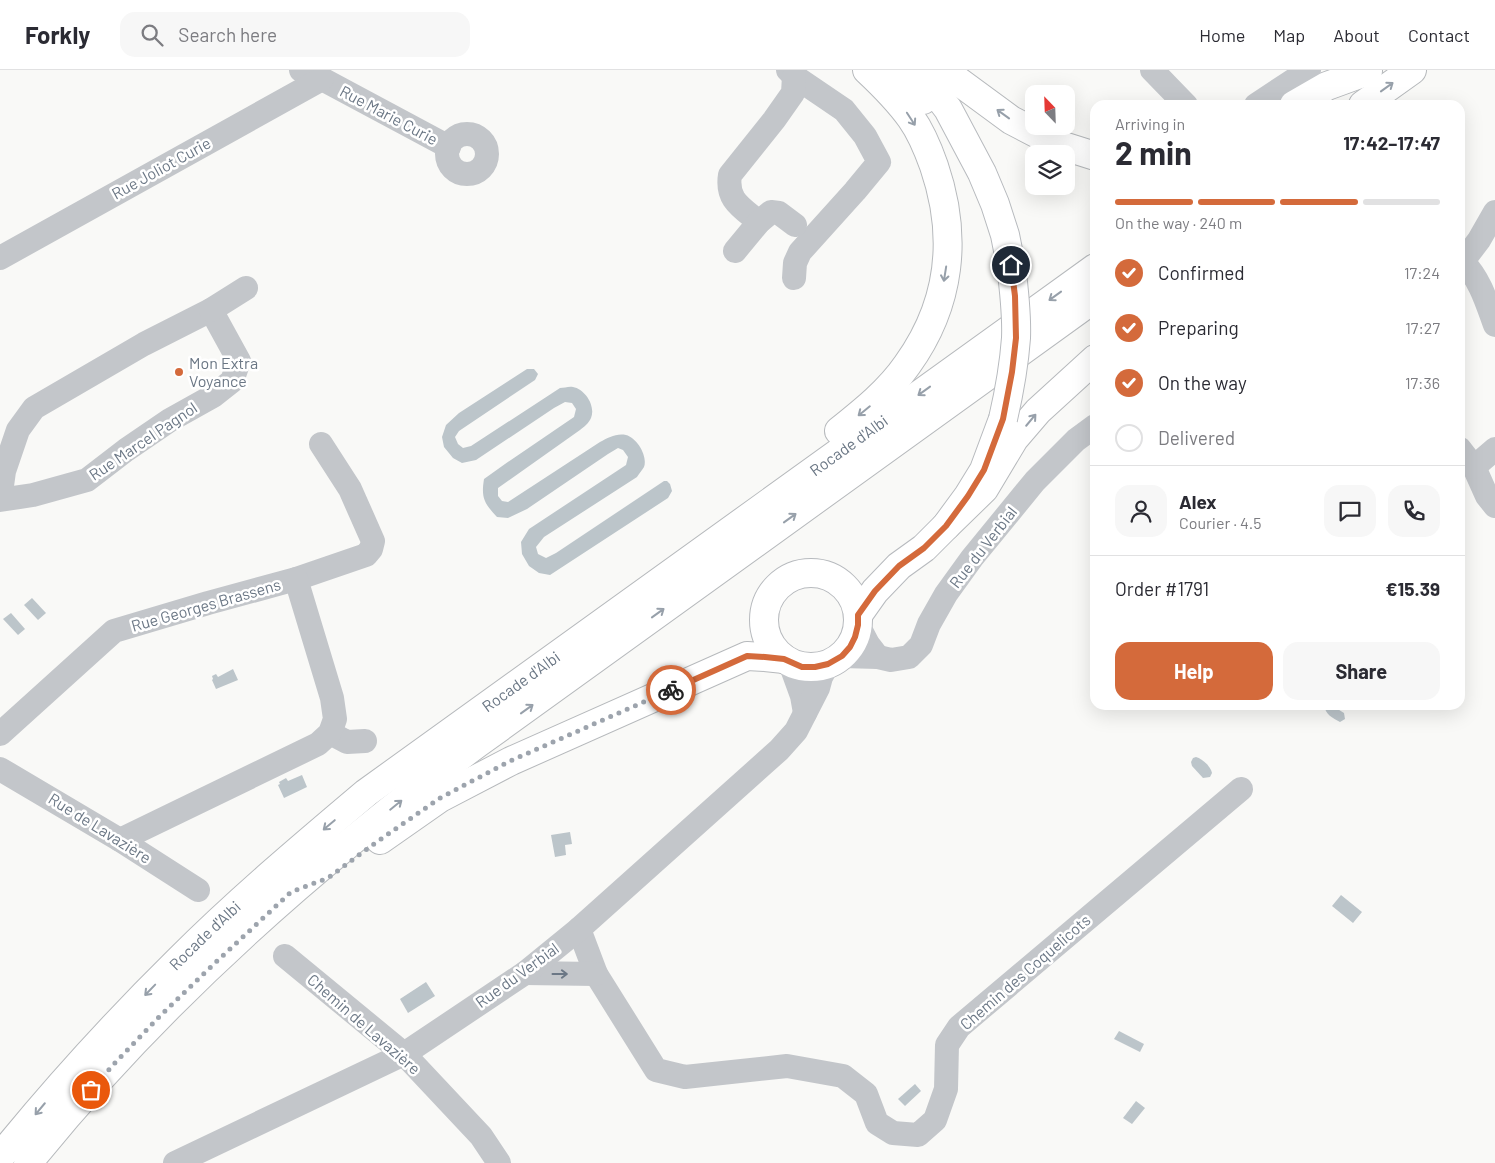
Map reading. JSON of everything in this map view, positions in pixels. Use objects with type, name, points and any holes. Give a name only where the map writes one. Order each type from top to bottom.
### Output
[{"type":"main road","points":[[366,793],[592,612],[814,451],[873,404],[907,366],[927,333],[942,294],[948,261],[947,220],[939,182],[927,148],[912,119],[890,91],[867,70]]},
{"type":"main road","points":[[886,70],[922,98],[963,140]]},
{"type":"main road","points":[[913,70],[932,88],[948,109],[982,173],[1005,235],[1015,296],[1016,338],[1003,419],[984,470],[946,526]]},
{"type":"main road","points":[[944,70],[1011,120],[1057,144],[1090,154]]},
{"type":"main road","points":[[1303,100],[1327,86],[1369,70]]},
{"type":"main road","points":[[1328,100],[1369,70]]},
{"type":"main road","points":[[1370,100],[1412,70]]},
{"type":"main road","name":"Rocade d'Albi","points":[[0,1157],[97,1044],[179,960],[282,864],[366,793],[1090,272]]},
{"type":"main road","name":"Rocade d'Albi","points":[[28,1163],[114,1064],[215,963],[291,892],[421,785],[1090,302]]},
{"type":"main road","points":[[291,892],[328,878],[440,798],[510,761],[747,656],[787,661],[802,667],[815,667],[835,660],[853,642],[858,620],[875,591],[899,566],[924,548],[984,489],[1014,440],[1038,411],[1090,364]]},
{"type":"main road","points":[[787,661],[773,648],[766,635],[763,620],[766,604],[773,591],[785,580],[799,574],[814,573],[849,578],[866,576],[899,566]]},
{"type":"main road","points":[[829,576],[840,582],[849,591],[855,602],[858,620]]},
{"type":"street","points":[[1152,70],[1181,100]]},
{"type":"street","points":[[1263,100],[1308,70]]},
{"type":"street","points":[[791,73],[844,110],[865,136],[879,162],[800,252],[795,263],[794,278]]},
{"type":"street","points":[[759,222],[734,200],[728,186],[730,174],[774,120],[793,93],[791,73]]},
{"type":"street","name":"Rue Marie Curie","points":[[312,75],[449,147]]},
{"type":"street","name":"Rue Joliot Curie","points":[[0,258],[312,75]]},
{"type":"street","points":[[735,251],[759,222],[771,212],[779,213],[795,225]]},
{"type":"street","points":[[1465,259],[1479,240],[1495,212]]},
{"type":"street","points":[[1465,267],[1470,270],[1483,292],[1495,325]]},
{"type":"street","name":"Rue Marcel Pagnol","points":[[211,310],[239,361],[232,381],[213,396],[170,420],[126,450],[87,480],[33,495],[0,500],[4,471],[18,430],[34,408],[144,344],[211,310],[246,288]]},
{"type":"street","name":"Rue du Verbial","points":[[175,1163],[404,1054],[525,973],[579,929],[779,750],[796,730],[818,688],[821,677],[835,660],[878,657],[891,660],[909,656],[921,645],[929,624],[946,594],[972,558],[1035,481],[1076,440],[1090,430]]},
{"type":"street","points":[[296,579],[366,555],[371,549],[373,541],[350,489],[321,444]]},
{"type":"street","points":[[1495,449],[1467,458],[1486,496],[1495,506]]},
{"type":"street","name":"Rue Georges Brassens","points":[[0,734],[114,631],[296,579],[332,698],[335,719],[330,733]]},
{"type":"street","points":[[858,620],[868,644],[878,657]]},
{"type":"street","points":[[787,661],[802,696],[805,712]]},
{"type":"street","points":[[120,840],[318,744],[330,733],[346,742],[366,741]]},
{"type":"street","name":"Rue de Lavazière","points":[[0,769],[120,840],[198,890]]},
{"type":"street","name":"Chemin des Coquelicots","points":[[579,929],[596,974],[656,1070],[685,1078],[787,1066],[843,1076],[866,1094],[877,1123],[893,1133],[918,1135],[935,1120],[946,1090],[947,1045],[959,1027],[1241,790]]},
{"type":"street","name":"Chemin de Lavazière","points":[[285,956],[404,1054],[481,1136],[498,1163]]},
{"type":"street","points":[[525,973],[596,974]]},
{"type":"shaded area","points":[[527,369],[534,369],[538,374],[535,380],[459,431],[455,437],[458,444],[463,448],[471,446],[560,388],[571,387],[582,391],[591,403],[592,413],[589,422],[582,429],[498,488],[498,496],[502,501],[508,502],[600,442],[615,435],[626,435],[634,440],[641,448],[645,463],[637,477],[544,537],[536,547],[538,554],[546,558],[556,553],[664,481],[670,484],[672,491],[668,498],[550,575],[539,573],[529,566],[522,554],[521,542],[529,529],[626,465],[628,457],[623,450],[618,448],[527,509],[508,518],[497,517],[486,504],[483,496],[484,479],[574,417],[576,409],[572,403],[565,402],[554,408],[476,460],[462,463],[453,458],[444,447],[442,437],[446,425],[459,413]]},
{"type":"shaded area","points":[[32,598],[46,613],[38,620],[24,605]]},
{"type":"shaded area","points":[[11,613],[25,629],[18,635],[3,619]]},
{"type":"shaded area","points":[[233,669],[238,680],[216,689],[212,676],[216,674],[218,677]]},
{"type":"shaded area","points":[[1339,710],[1344,713],[1345,719],[1340,722],[1326,711]]},
{"type":"shaded area","points":[[1196,757],[1204,761],[1210,768],[1212,773],[1210,777],[1203,778],[1192,766],[1191,762]]},
{"type":"shaded area","points":[[302,775],[307,787],[284,798],[278,785],[280,784],[279,782],[286,778],[288,781]]},
{"type":"shaded area","points":[[570,832],[572,844],[565,845],[566,855],[555,857],[551,835]]},
{"type":"shaded area","points":[[1341,895],[1362,912],[1353,923],[1332,906]]},
{"type":"shaded area","points":[[426,982],[435,996],[408,1013],[400,999]]},
{"type":"shaded area","points":[[1119,1031],[1144,1044],[1140,1052],[1114,1039]]},
{"type":"shaded area","points":[[915,1084],[921,1091],[905,1106],[898,1099]]},
{"type":"shaded area","points":[[1136,1101],[1145,1108],[1132,1124],[1123,1118]]},
{"type":"way so far","points":[[91,1090],[161,1015],[291,892],[328,878],[440,798],[510,761],[671,690]]},
{"type":"place","name":"Mon Extra Voyance","points":[[179,372]]},
{"type":"route","points":[[671,690],[747,656],[784,659],[802,667],[815,667],[828,664],[842,656],[850,647],[855,637],[858,615],[875,591],[899,566],[924,548],[946,526],[984,470],[1003,419],[1012,372],[1016,338],[1015,296],[1011,265]]}]
